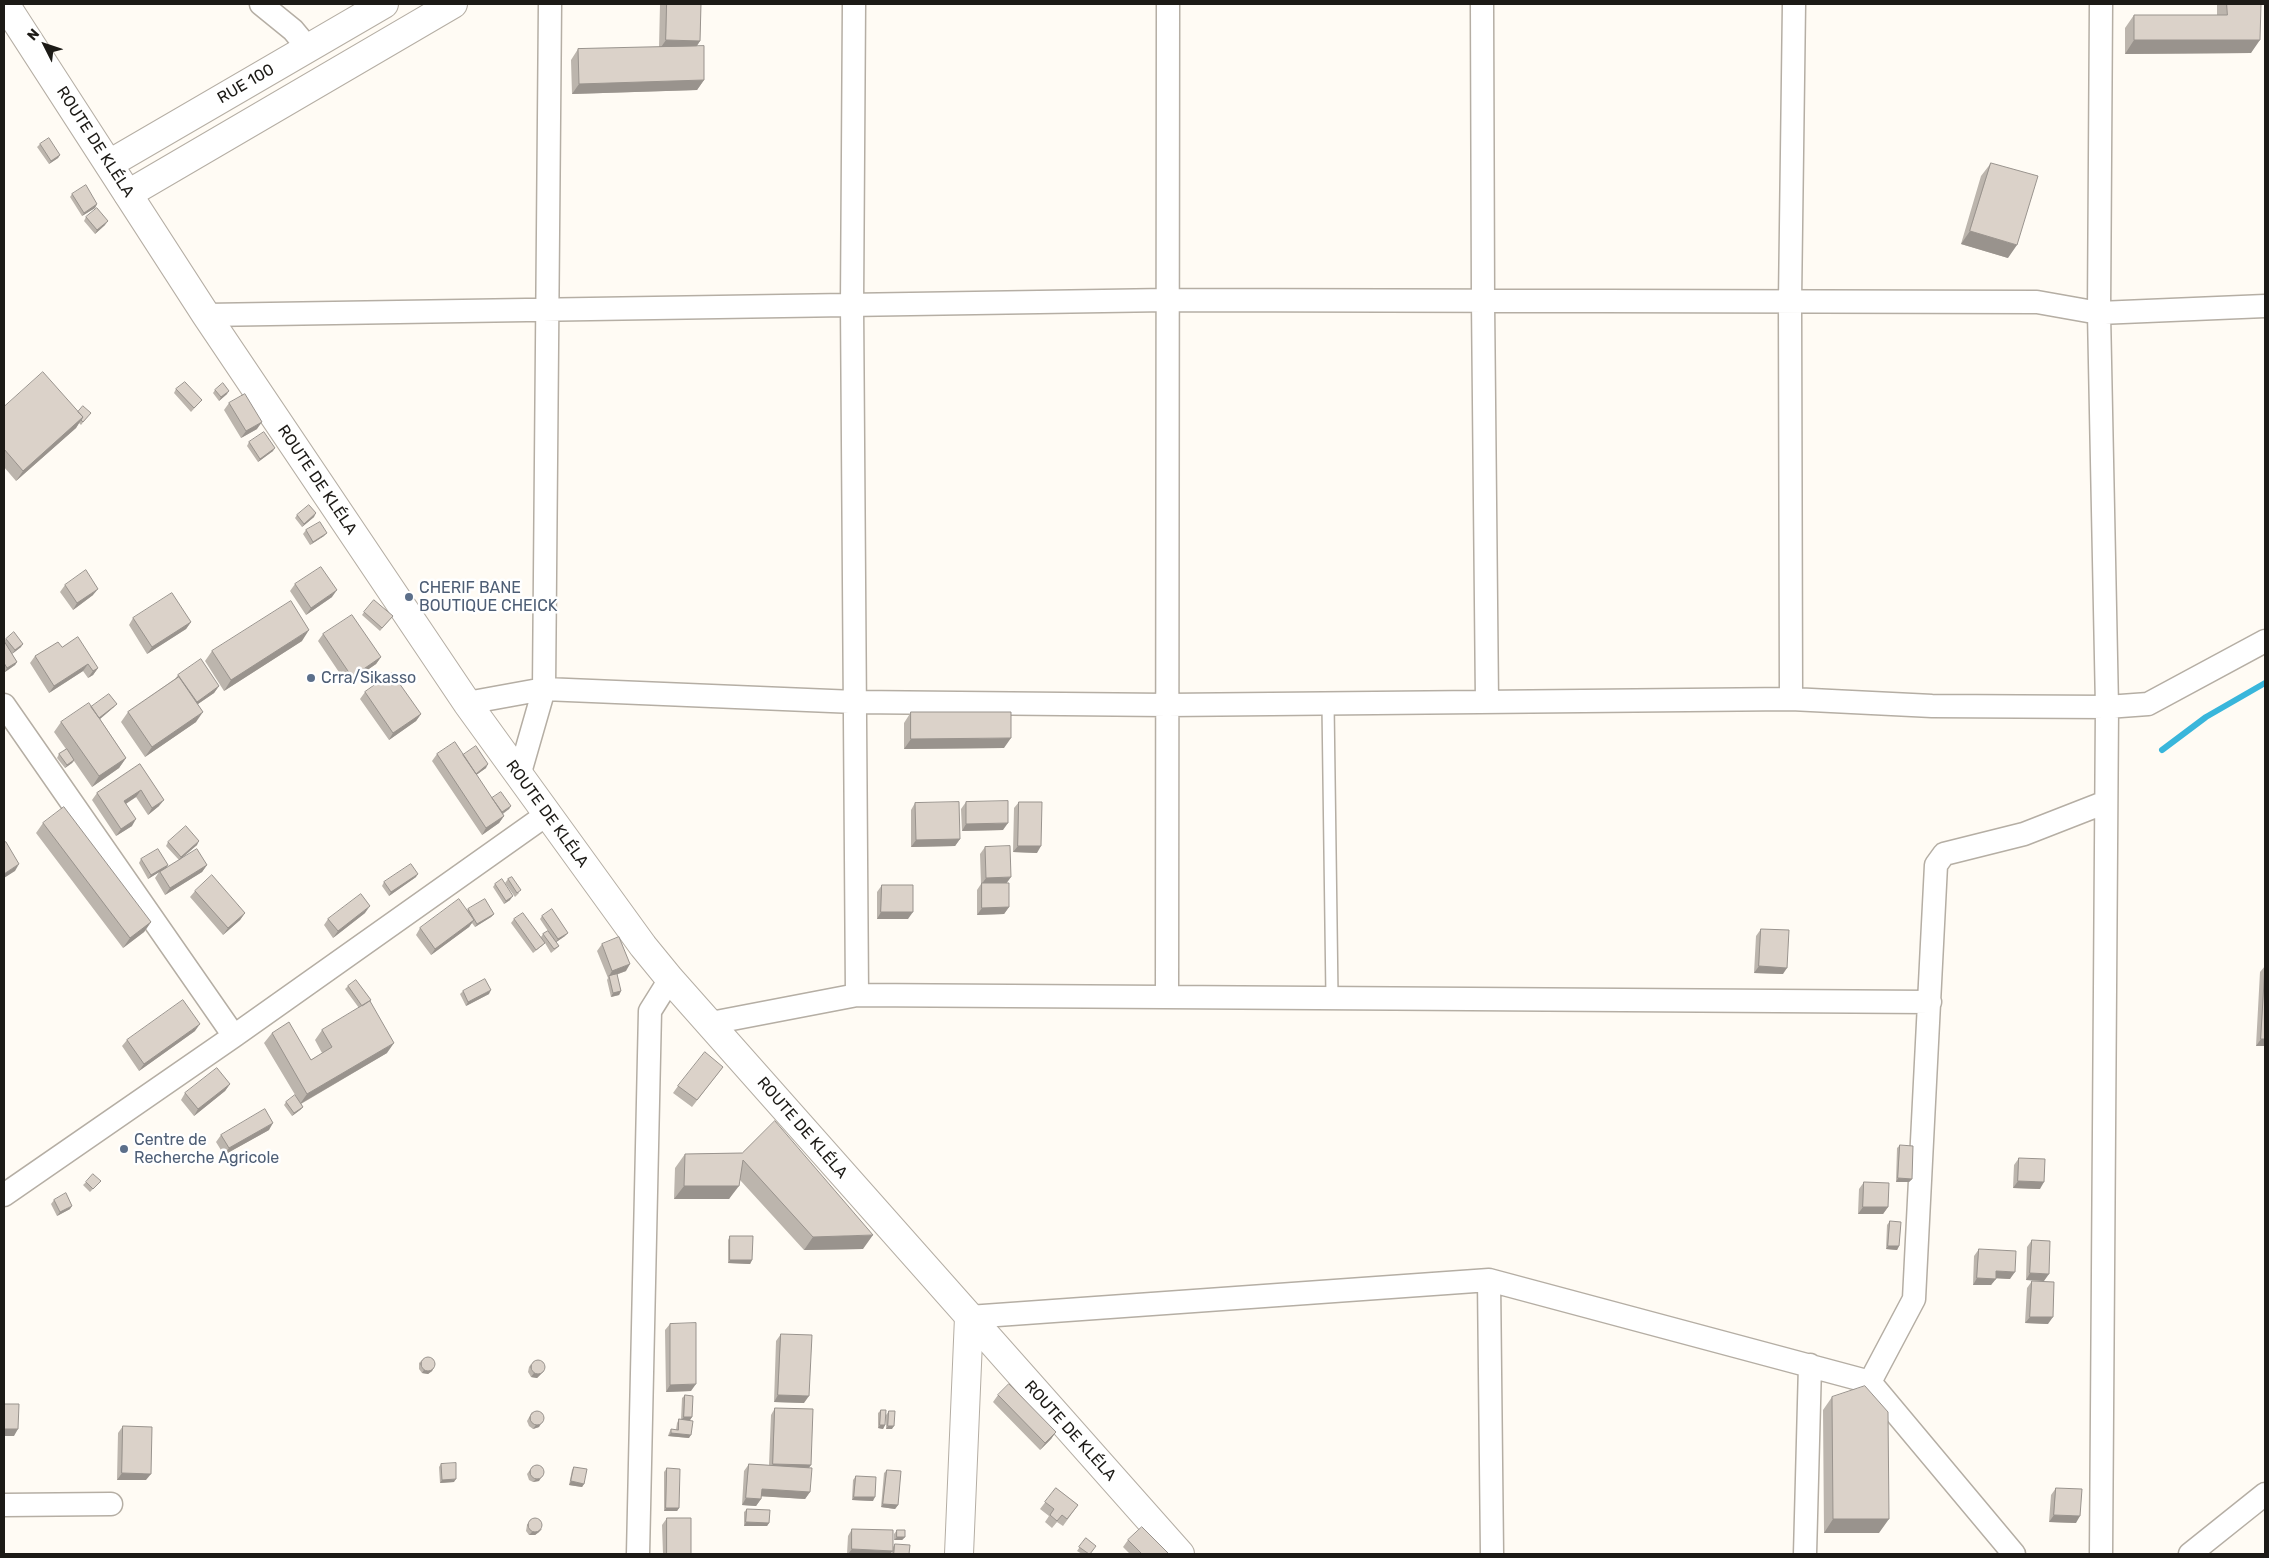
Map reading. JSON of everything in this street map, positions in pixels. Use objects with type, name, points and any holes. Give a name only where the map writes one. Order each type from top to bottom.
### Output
[{"type":"main road","name":"ROUTE DE KLÉLA","points":[[5,4],[206,315],[467,703],[546,815],[643,946],[670,979],[1180,1554]]},
{"type":"main road","name":"RUE 100","points":[[109,164],[384,4]]},
{"type":"main road","points":[[128,194],[453,4]]},
{"type":"main road","points":[[960,1554],[969,1317]]},
{"type":"street","points":[[262,4],[293,30],[308,48]]},
{"type":"street","points":[[519,776],[544,689],[549,308],[550,4]]},
{"type":"street","points":[[854,4],[852,304],[857,995]]},
{"type":"street","points":[[1167,996],[1168,4]]},
{"type":"street","points":[[1482,4],[1487,702]]},
{"type":"street","points":[[1791,698],[1790,301],[1794,4]]},
{"type":"street","points":[[2101,4],[2099,313],[2107,707],[2101,1554]]},
{"type":"street","points":[[206,315],[549,308],[1167,300],[2037,302],[2099,313],[2265,306]]},
{"type":"street","points":[[467,703],[544,689],[855,702],[1166,705],[1791,698],[1932,706],[2107,707],[2148,704],[2265,641]]},
{"type":"street","points":[[4,705],[234,1036]]},
{"type":"street","points":[[1870,1382],[1914,1299],[1936,865],[1944,854],[2024,834],[2106,802]]},
{"type":"street","points":[[4,1195],[234,1036],[546,815]]},
{"type":"street","points":[[638,1554],[650,1011],[670,979]]},
{"type":"street","points":[[710,1023],[857,995],[1930,1002]]},
{"type":"street","points":[[969,1317],[1489,1280],[1870,1382],[2014,1554]]},
{"type":"street","points":[[1489,1280],[1492,1554]]},
{"type":"street","points":[[1805,1554],[1810,1365]]},
{"type":"street","points":[[2190,1554],[2265,1494]]},
{"type":"street","points":[[4,1505],[111,1504]]},
{"type":"lane","points":[[1328,704],[1332,997]]},
{"type":"building","points":[[667,4],[701,4],[700,41],[666,40]]},
{"type":"building","points":[[2227,4],[2261,4],[2260,40],[2134,40],[2134,15],[2227,15]]},
{"type":"building","points":[[704,46],[704,80],[579,84],[578,49]]},
{"type":"building","points":[[49,138],[60,155],[51,161],[40,144]]},
{"type":"building","points":[[1991,163],[2038,176],[2017,245],[1970,231]]},
{"type":"building","points":[[86,185],[97,204],[84,213],[72,194]]},
{"type":"building","points":[[97,208],[108,221],[97,230],[86,217]]},
{"type":"building","points":[[43,372],[83,417],[23,471],[4,449],[4,407]]},
{"type":"building","points":[[185,382],[202,400],[194,408],[176,389]]},
{"type":"building","points":[[223,383],[229,391],[221,397],[215,390]]},
{"type":"building","points":[[245,394],[262,422],[246,431],[229,403]]},
{"type":"building","points":[[83,406],[91,413],[83,422],[81,420],[83,417],[78,412]]},
{"type":"building","points":[[264,432],[275,448],[260,459],[249,442]]},
{"type":"building","points":[[309,505],[316,513],[304,524],[297,515]]},
{"type":"building","points":[[320,522],[327,533],[313,542],[306,530]]},
{"type":"building","points":[[321,567],[337,590],[311,608],[295,584]]},
{"type":"building","points":[[86,570],[98,589],[77,603],[65,585]]},
{"type":"building","points":[[172,593],[191,622],[152,647],[133,618]]},
{"type":"building","points":[[374,600],[393,616],[382,628],[364,612]]},
{"type":"building","points":[[291,601],[309,630],[231,680],[212,651]]},
{"type":"building","points":[[352,615],[381,657],[352,677],[323,634]]},
{"type":"building","points":[[14,632],[23,644],[15,650],[6,639]]},
{"type":"building","points":[[78,637],[98,668],[93,671],[88,664],[54,686],[35,656],[58,642],[62,647]]},
{"type":"building","points":[[4,641],[17,662],[7,668],[4,663]]},
{"type":"building","points":[[201,659],[219,686],[197,702],[178,675]]},
{"type":"building","points":[[392,673],[421,714],[393,733],[365,692]]},
{"type":"building","points":[[179,677],[203,712],[152,747],[128,712]]},
{"type":"building","points":[[109,694],[117,704],[99,718],[91,707]]},
{"type":"building","points":[[89,703],[126,758],[99,776],[61,722]]},
{"type":"building","points":[[911,712],[1011,712],[1011,738],[911,739]]},
{"type":"building","points":[[455,742],[504,816],[486,828],[437,754]]},
{"type":"building","points":[[476,746],[488,764],[476,774],[463,755]]},
{"type":"building","points":[[67,749],[74,760],[67,765],[59,754]]},
{"type":"building","points":[[140,764],[164,800],[152,808],[141,790],[124,801],[136,819],[121,829],[97,793]]},
{"type":"building","points":[[501,792],[511,806],[502,812],[492,798]]},
{"type":"building","points":[[1008,801],[1008,823],[966,824],[966,802]]},
{"type":"building","points":[[959,802],[960,839],[916,840],[915,803]]},
{"type":"building","points":[[1019,802],[1042,802],[1041,846],[1018,846]]},
{"type":"building","points":[[64,807],[151,922],[130,938],[43,823]]},
{"type":"building","points":[[186,826],[199,841],[181,857],[168,842]]},
{"type":"building","points":[[6,842],[19,864],[4,874],[4,843]]},
{"type":"building","points":[[1010,846],[1011,877],[986,878],[985,847]]},
{"type":"building","points":[[158,849],[168,865],[151,875],[141,859]]},
{"type":"building","points":[[197,849],[207,865],[170,888],[160,872]]},
{"type":"building","points":[[411,864],[418,874],[391,892],[384,882]]},
{"type":"building","points":[[212,875],[245,913],[228,928],[195,891]]},
{"type":"building","points":[[512,877],[521,890],[517,893],[508,879]]},
{"type":"building","points":[[502,879],[513,896],[506,901],[495,884]]},
{"type":"building","points":[[982,883],[1009,883],[1009,907],[982,908]]},
{"type":"building","points":[[882,885],[913,885],[913,912],[881,912]]},
{"type":"building","points":[[361,894],[370,906],[338,931],[328,919]]},
{"type":"building","points":[[459,899],[474,920],[435,949],[420,928]]},
{"type":"building","points":[[485,899],[494,914],[477,924],[468,909]]},
{"type":"building","points":[[552,909],[568,933],[558,939],[542,916]]},
{"type":"building","points":[[523,913],[545,943],[536,950],[514,919]]},
{"type":"building","points":[[1761,929],[1789,930],[1787,968],[1759,966]]},
{"type":"building","points":[[548,931],[559,946],[554,949],[543,934]]},
{"type":"building","points":[[619,937],[630,964],[612,971],[602,944]]},
{"type":"building","points":[[2265,966],[2265,1039],[2261,1039]]},
{"type":"building","points":[[617,974],[621,991],[613,993],[609,976]]},
{"type":"building","points":[[485,979],[491,990],[468,1002],[463,991]]},
{"type":"building","points":[[356,980],[371,1000],[362,1006],[348,986]]},
{"type":"building","points":[[183,1000],[200,1024],[144,1064],[127,1040]]},
{"type":"building","points":[[370,1001],[394,1043],[307,1094],[272,1033],[289,1022],[311,1060],[332,1047],[322,1030]]},
{"type":"building","points":[[705,1052],[723,1067],[697,1100],[678,1086]]},
{"type":"building","points":[[217,1068],[230,1084],[198,1109],[185,1093]]},
{"type":"building","points":[[295,1095],[303,1107],[294,1113],[286,1102]]},
{"type":"building","points":[[265,1109],[273,1123],[229,1148],[221,1135]]},
{"type":"building","points":[[775,1121],[873,1235],[813,1237],[743,1160],[739,1186],[684,1186],[685,1154],[742,1153]]},
{"type":"building","points":[[1900,1145],[1913,1146],[1912,1179],[1898,1178]]},
{"type":"building","points":[[2019,1158],[2045,1159],[2044,1182],[2018,1181]]},
{"type":"building","points":[[93,1174],[101,1181],[93,1189],[86,1182]]},
{"type":"building","points":[[1864,1182],[1889,1183],[1888,1207],[1863,1207]]},
{"type":"building","points":[[66,1193],[72,1206],[60,1212],[54,1200]]},
{"type":"building","points":[[1890,1221],[1901,1222],[1899,1246],[1888,1246]]},
{"type":"building","points":[[730,1236],[753,1236],[752,1260],[730,1260]]},
{"type":"building","points":[[2032,1240],[2050,1241],[2049,1274],[2030,1273]]},
{"type":"building","points":[[1979,1249],[2016,1251],[2015,1272],[1996,1271],[1996,1279],[1977,1278]]},
{"type":"building","points":[[2032,1281],[2054,1282],[2053,1317],[2030,1317]]},
{"type":"building","points":[[696,1323],[696,1384],[670,1385],[670,1324]]},
{"type":"building","points":[[781,1334],[812,1335],[809,1396],[778,1395]]},
{"type":"building","points":[[428,1357],[433,1359],[435,1364],[433,1369],[428,1371],[423,1369],[421,1364],[423,1359]]},
{"type":"building","points":[[538,1360],[543,1362],[545,1367],[543,1372],[538,1374],[533,1372],[531,1367],[533,1362]]},
{"type":"building","points":[[1009,1384],[1056,1432],[1045,1443],[998,1395]]},
{"type":"building","points":[[1865,1386],[1888,1412],[1889,1519],[1833,1519],[1832,1397]]},
{"type":"building","points":[[685,1395],[693,1396],[692,1417],[684,1417]]},
{"type":"building","points":[[4,1404],[19,1404],[18,1429],[4,1429]]},
{"type":"building","points":[[775,1408],[813,1409],[811,1465],[773,1464]]},
{"type":"building","points":[[881,1410],[886,1410],[885,1425],[880,1425]]},
{"type":"building","points":[[537,1411],[542,1413],[544,1418],[542,1423],[537,1425],[532,1423],[530,1418],[532,1413]]},
{"type":"building","points":[[889,1411],[895,1411],[894,1426],[888,1426]]},
{"type":"building","points":[[679,1419],[693,1421],[691,1435],[671,1433],[671,1429],[678,1430]]},
{"type":"building","points":[[123,1426],[152,1427],[151,1474],[122,1473]]},
{"type":"building","points":[[456,1463],[456,1479],[442,1480],[441,1464]]},
{"type":"building","points":[[749,1464],[812,1468],[810,1492],[762,1489],[761,1499],[746,1498]]},
{"type":"building","points":[[537,1465],[542,1467],[544,1472],[542,1477],[537,1479],[532,1477],[530,1472],[532,1467]]},
{"type":"building","points":[[574,1467],[587,1469],[584,1484],[571,1481]]},
{"type":"building","points":[[667,1468],[680,1469],[679,1508],[666,1508]]},
{"type":"building","points":[[887,1470],[901,1471],[898,1505],[883,1504]]},
{"type":"building","points":[[856,1476],[876,1477],[875,1497],[854,1497]]},
{"type":"building","points":[[1056,1488],[1078,1505],[1067,1519],[1062,1515],[1057,1521],[1050,1515],[1054,1509],[1045,1502]]},
{"type":"building","points":[[2056,1488],[2082,1489],[2080,1516],[2054,1515]]},
{"type":"building","points":[[747,1509],[770,1510],[769,1523],[746,1522]]},
{"type":"building","points":[[535,1518],[540,1520],[542,1525],[540,1530],[535,1532],[530,1530],[528,1525],[530,1520]]},
{"type":"building","points":[[667,1518],[691,1518],[691,1554],[667,1554]]},
{"type":"building","points":[[1142,1527],[1167,1554],[1142,1554],[1128,1540]]},
{"type":"building","points":[[852,1529],[893,1530],[893,1551],[852,1549]]},
{"type":"building","points":[[897,1530],[905,1530],[905,1537],[897,1537]]},
{"type":"building","points":[[1086,1538],[1096,1546],[1090,1554],[1079,1547]]},
{"type":"building","points":[[895,1544],[910,1545],[909,1554],[894,1554]]},
{"type":"waterway","points":[[2162,750],[2206,717],[2265,683]]},
{"type":"place","name":"CHERIF BANE BOUTIQUE CHEICK","points":[[409,597]]},
{"type":"place","name":"Crra/Sikasso","points":[[311,678]]},
{"type":"place","name":"Centre de Recherche Agricole","points":[[124,1149]]}]
